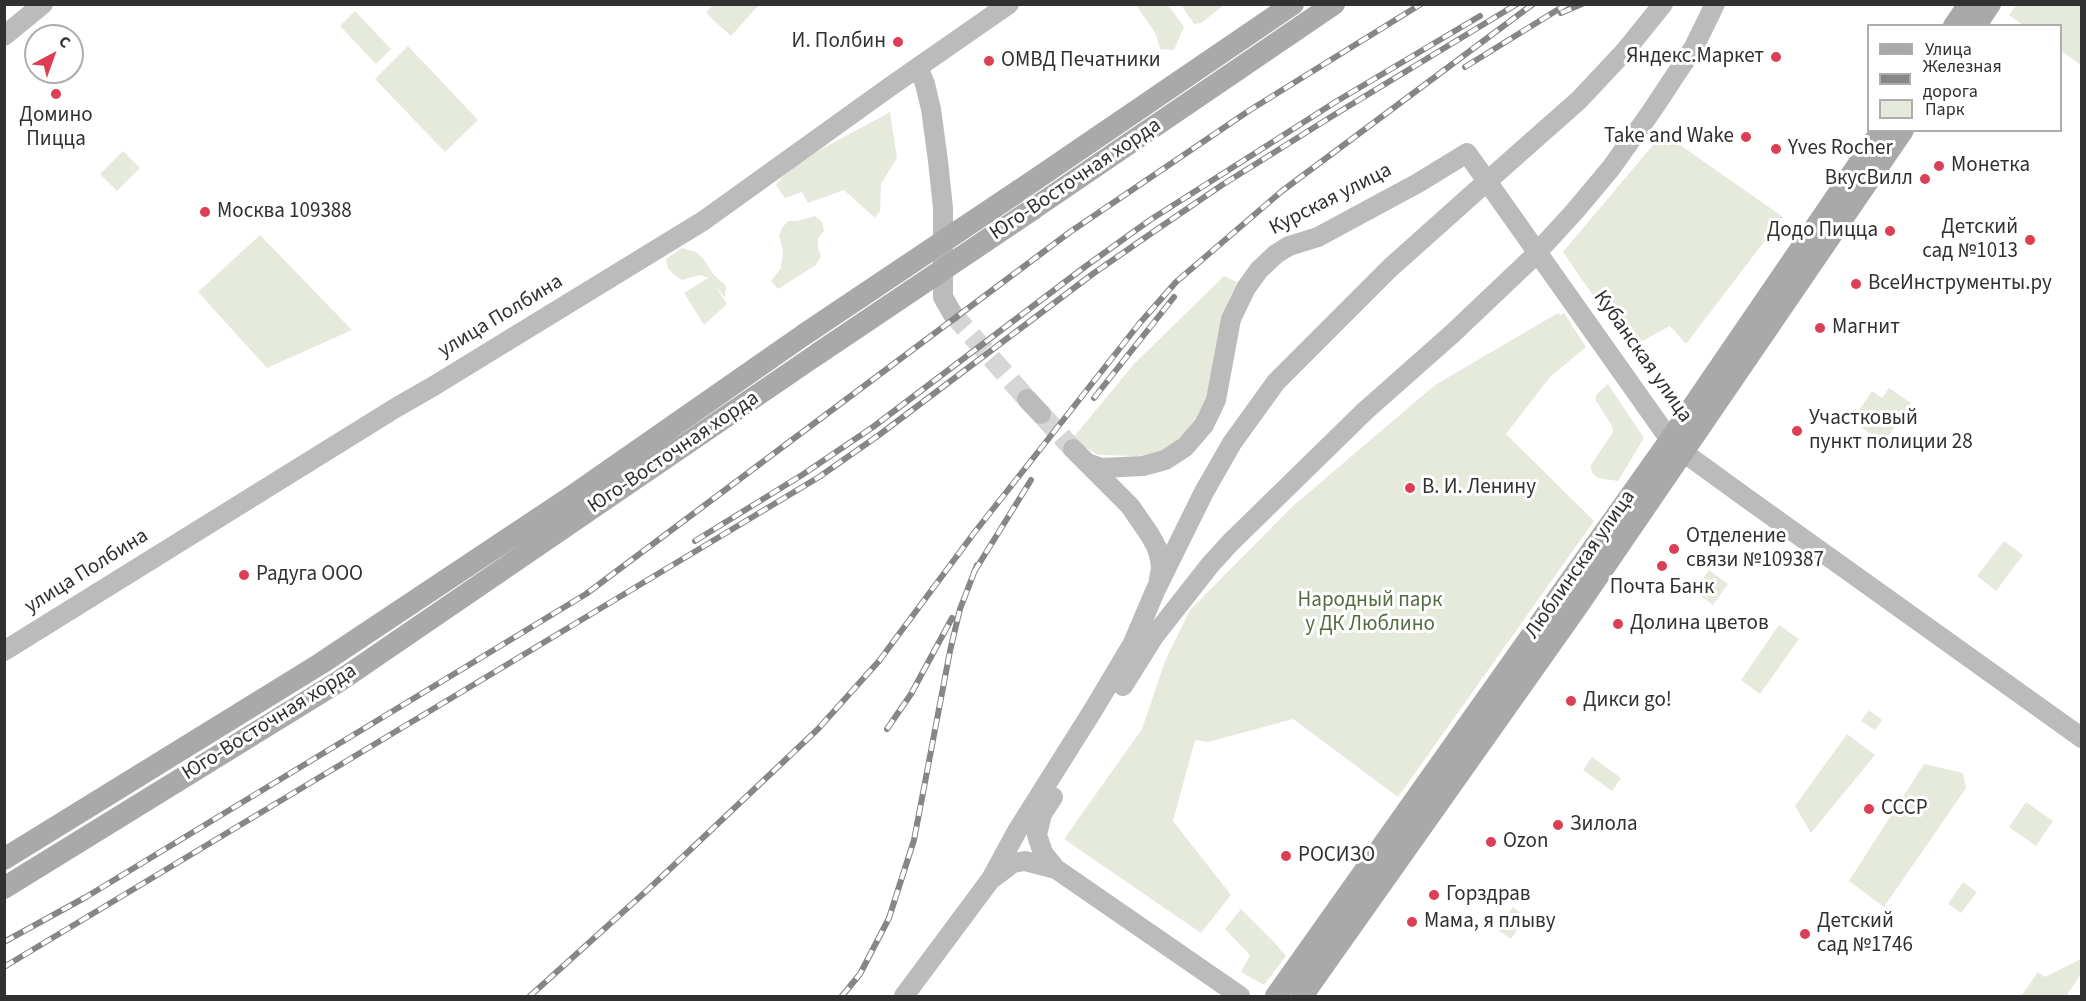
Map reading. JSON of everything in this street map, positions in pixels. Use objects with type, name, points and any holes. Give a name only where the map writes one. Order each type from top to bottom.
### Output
[{"type":"main road","points":[[4,36],[43,4]]},
{"type":"main road","name":"улица Полбина","points":[[4,651],[397,407],[703,221],[1009,4]]},
{"type":"main road","name":"Юго-Восточная хорда","points":[[4,859],[320,664],[574,495],[805,334],[1293,4]]},
{"type":"main road","name":"Юго-Восточная хорда","points":[[4,888],[338,682],[1334,4]]},
{"type":"main road","points":[[904,996],[991,879],[1017,831],[1122,662],[1210,482],[1232,444],[1276,382],[1390,268],[1579,100],[1625,51],[1663,4]]},
{"type":"main road","points":[[1240,996],[1056,869],[1043,853],[1037,835],[1042,814],[1155,635],[1210,565],[1365,411],[1452,334],[1531,259],[1575,211],[1611,168],[1652,112],[1694,47],[1715,4]]},
{"type":"main road","points":[[1955,24],[1969,4]]},
{"type":"main road","points":[[1976,24],[1990,4]]},
{"type":"main road","points":[[918,67],[931,109],[943,208],[947,305]]},
{"type":"main road","name":"Люблинская улица","points":[[1302,996],[1577,607],[1676,446],[1881,132]]},
{"type":"main road","name":"Люблинская улица","points":[[1276,996],[1902,132]]},
{"type":"main road","name":"Кубанская улица","points":[[1467,153],[1676,446],[2082,738]]},
{"type":"main road","name":"Курская улица","points":[[1087,463],[1101,468],[1143,466],[1165,460],[1185,447],[1204,425],[1216,400],[1231,319],[1241,295],[1259,270],[1276,254],[1289,246],[1318,237],[1418,183],[1467,153]]},
{"type":"main road","points":[[1418,183],[1448,171],[1466,167],[1488,183]]},
{"type":"main road","points":[[1027,399],[1041,414]]},
{"type":"main road","points":[[1073,449],[1130,506],[1157,548],[1161,568],[1156,589]]},
{"type":"main road","points":[[1130,506],[1129,483],[1132,475],[1143,466]]},
{"type":"main road","points":[[991,879],[1013,863],[1025,861],[1056,869]]},
{"type":"green space","points":[[714,4],[759,5],[731,36],[706,13]]},
{"type":"green space","points":[[2017,4],[2081,5],[2081,65],[2062,52],[2062,24],[2022,24],[2009,15]]},
{"type":"green space","points":[[1136,5],[1168,5],[1184,27],[1174,50],[1160,49],[1156,34]]},
{"type":"green space","points":[[1181,5],[1224,5],[1201,23],[1194,24]]},
{"type":"green space","points":[[355,11],[391,49],[376,64],[340,26]]},
{"type":"green space","points":[[408,46],[478,120],[445,152],[375,79]]},
{"type":"green space","points":[[890,112],[897,158],[881,184],[880,211],[875,218],[844,190],[808,203],[802,192],[785,198],[776,185],[792,165]]},
{"type":"green space","points":[[1663,133],[1783,217],[1686,344],[1670,326],[1629,348],[1563,252]]},
{"type":"green space","points":[[123,151],[140,168],[117,191],[100,174]]},
{"type":"green space","points":[[815,216],[822,222],[824,231],[818,238],[821,256],[816,265],[778,289],[771,281],[781,268],[783,251],[779,236],[782,228],[788,221]]},
{"type":"green space","points":[[260,235],[352,330],[267,368],[198,292]]},
{"type":"green space","points":[[682,248],[696,252],[703,258],[713,274],[726,286],[725,298],[714,284],[727,304],[704,325],[684,293],[708,278],[700,275],[682,280],[668,268],[666,259]]},
{"type":"green space","points":[[1224,276],[1237,282],[1223,313],[1208,394],[1196,419],[1177,441],[1157,453],[1137,456],[1098,455],[1072,439],[1134,364]]},
{"type":"green space","name":"Народный парк у ДК Люблино","points":[[1558,313],[1560,315],[1564,313],[1586,347],[1550,377],[1506,434],[1594,521],[1398,797],[1293,719],[1208,742],[1195,740],[1173,821],[1231,895],[1201,933],[1064,839],[1142,729],[1165,661],[1190,610],[1293,506],[1435,385]]},
{"type":"green space","points":[[1608,384],[1644,438],[1618,481],[1598,478],[1591,469],[1591,465],[1613,432],[1612,426],[1595,399]]},
{"type":"green space","points":[[1889,388],[1911,403],[1884,443],[1862,428],[1865,423],[1855,416],[1872,391],[1882,398]]},
{"type":"green space","points":[[2004,541],[2023,555],[1996,591],[1977,576]]},
{"type":"green space","points":[[1709,570],[1728,584],[1713,605],[1694,591]]},
{"type":"green space","points":[[1779,625],[1799,639],[1760,694],[1741,680]]},
{"type":"green space","points":[[1869,710],[1882,720],[1875,730],[1861,721]]},
{"type":"green space","points":[[1847,734],[1875,755],[1811,833],[1795,806]]},
{"type":"green space","points":[[1592,757],[1621,778],[1612,791],[1583,770]]},
{"type":"green space","points":[[1924,764],[1963,773],[1966,788],[1884,907],[1849,881]]},
{"type":"green space","points":[[2026,802],[2053,821],[2036,846],[2009,827]]},
{"type":"green space","points":[[1963,882],[1977,892],[1961,913],[1948,904]]},
{"type":"green space","points":[[1513,907],[1526,917],[1511,939],[1498,930]]},
{"type":"green space","points":[[1241,909],[1286,956],[1264,985],[1241,972],[1250,955],[1225,929]]},
{"type":"green space","points":[[2081,959],[2081,974],[2066,996],[2021,996],[2038,972],[2045,977]]},
{"type":"tunnel","points":[[952,313],[1027,399]]},
{"type":"tunnel","points":[[1041,414],[1073,449]]},
{"type":"railway","points":[[4,942],[86,897],[586,594],[1070,232],[1250,110],[1421,4]]},
{"type":"railway","points":[[4,967],[819,477],[879,435],[1094,273],[1222,185],[1517,4]]},
{"type":"railway","points":[[530,996],[654,884],[818,729],[879,661],[974,533],[1139,324],[1176,282],[1282,191],[1533,4]]},
{"type":"railway","points":[[1465,67],[1567,4]]},
{"type":"railway","points":[[1561,13],[1582,4]]},
{"type":"railway","points":[[695,541],[802,475],[873,427],[1150,220],[1337,101],[1480,16]]},
{"type":"railway","points":[[1094,398],[1174,297]]},
{"type":"railway","points":[[974,572],[1031,480]]},
{"type":"railway","points":[[842,996],[860,974],[889,918],[914,840],[950,651],[960,609],[977,565]]},
{"type":"railway","points":[[887,729],[911,694],[952,618]]},
{"type":"place","name":"И. Полбин","points":[[898,42]]},
{"type":"place","name":"Яндекс.Маркет","points":[[1776,57]]},
{"type":"place","name":"ОМВД Печатники","points":[[989,61]]},
{"type":"place","name":"Домино Пицца","points":[[56,94]]},
{"type":"place","name":"Take and Wake","points":[[1746,137]]},
{"type":"place","name":"Yves Rocher","points":[[1776,149]]},
{"type":"place","name":"Монетка","points":[[1939,166]]},
{"type":"place","name":"ВкусВилл","points":[[1925,179]]},
{"type":"place","name":"Москва 109388","points":[[205,212]]},
{"type":"place","name":"Додо Пицца","points":[[1890,231]]},
{"type":"place","name":"Детский сад №1013","points":[[2030,240]]},
{"type":"place","name":"ВсеИнструменты.ру","points":[[1856,284]]},
{"type":"place","name":"Магнит","points":[[1820,328]]},
{"type":"place","name":"Участковый пункт полиции 28","points":[[1797,431]]},
{"type":"place","name":"В. И. Ленину","points":[[1410,488]]},
{"type":"place","name":"Отделение связи №109387","points":[[1674,549]]},
{"type":"place","name":"Почта Банк","points":[[1662,566]]},
{"type":"place","name":"Радуга ООО","points":[[244,575]]},
{"type":"place","name":"Долина цветов","points":[[1618,624]]},
{"type":"place","name":"Дикси go!","points":[[1571,701]]},
{"type":"place","name":"СССР","points":[[1869,809]]},
{"type":"place","name":"Зилола","points":[[1558,825]]},
{"type":"place","name":"Ozon","points":[[1491,842]]},
{"type":"place","name":"РОСИЗО","points":[[1286,856]]},
{"type":"place","name":"Горздрав","points":[[1434,895]]},
{"type":"place","name":"Мама, я плыву","points":[[1412,922]]},
{"type":"place","name":"Детский сад №1746","points":[[1805,934]]}]
